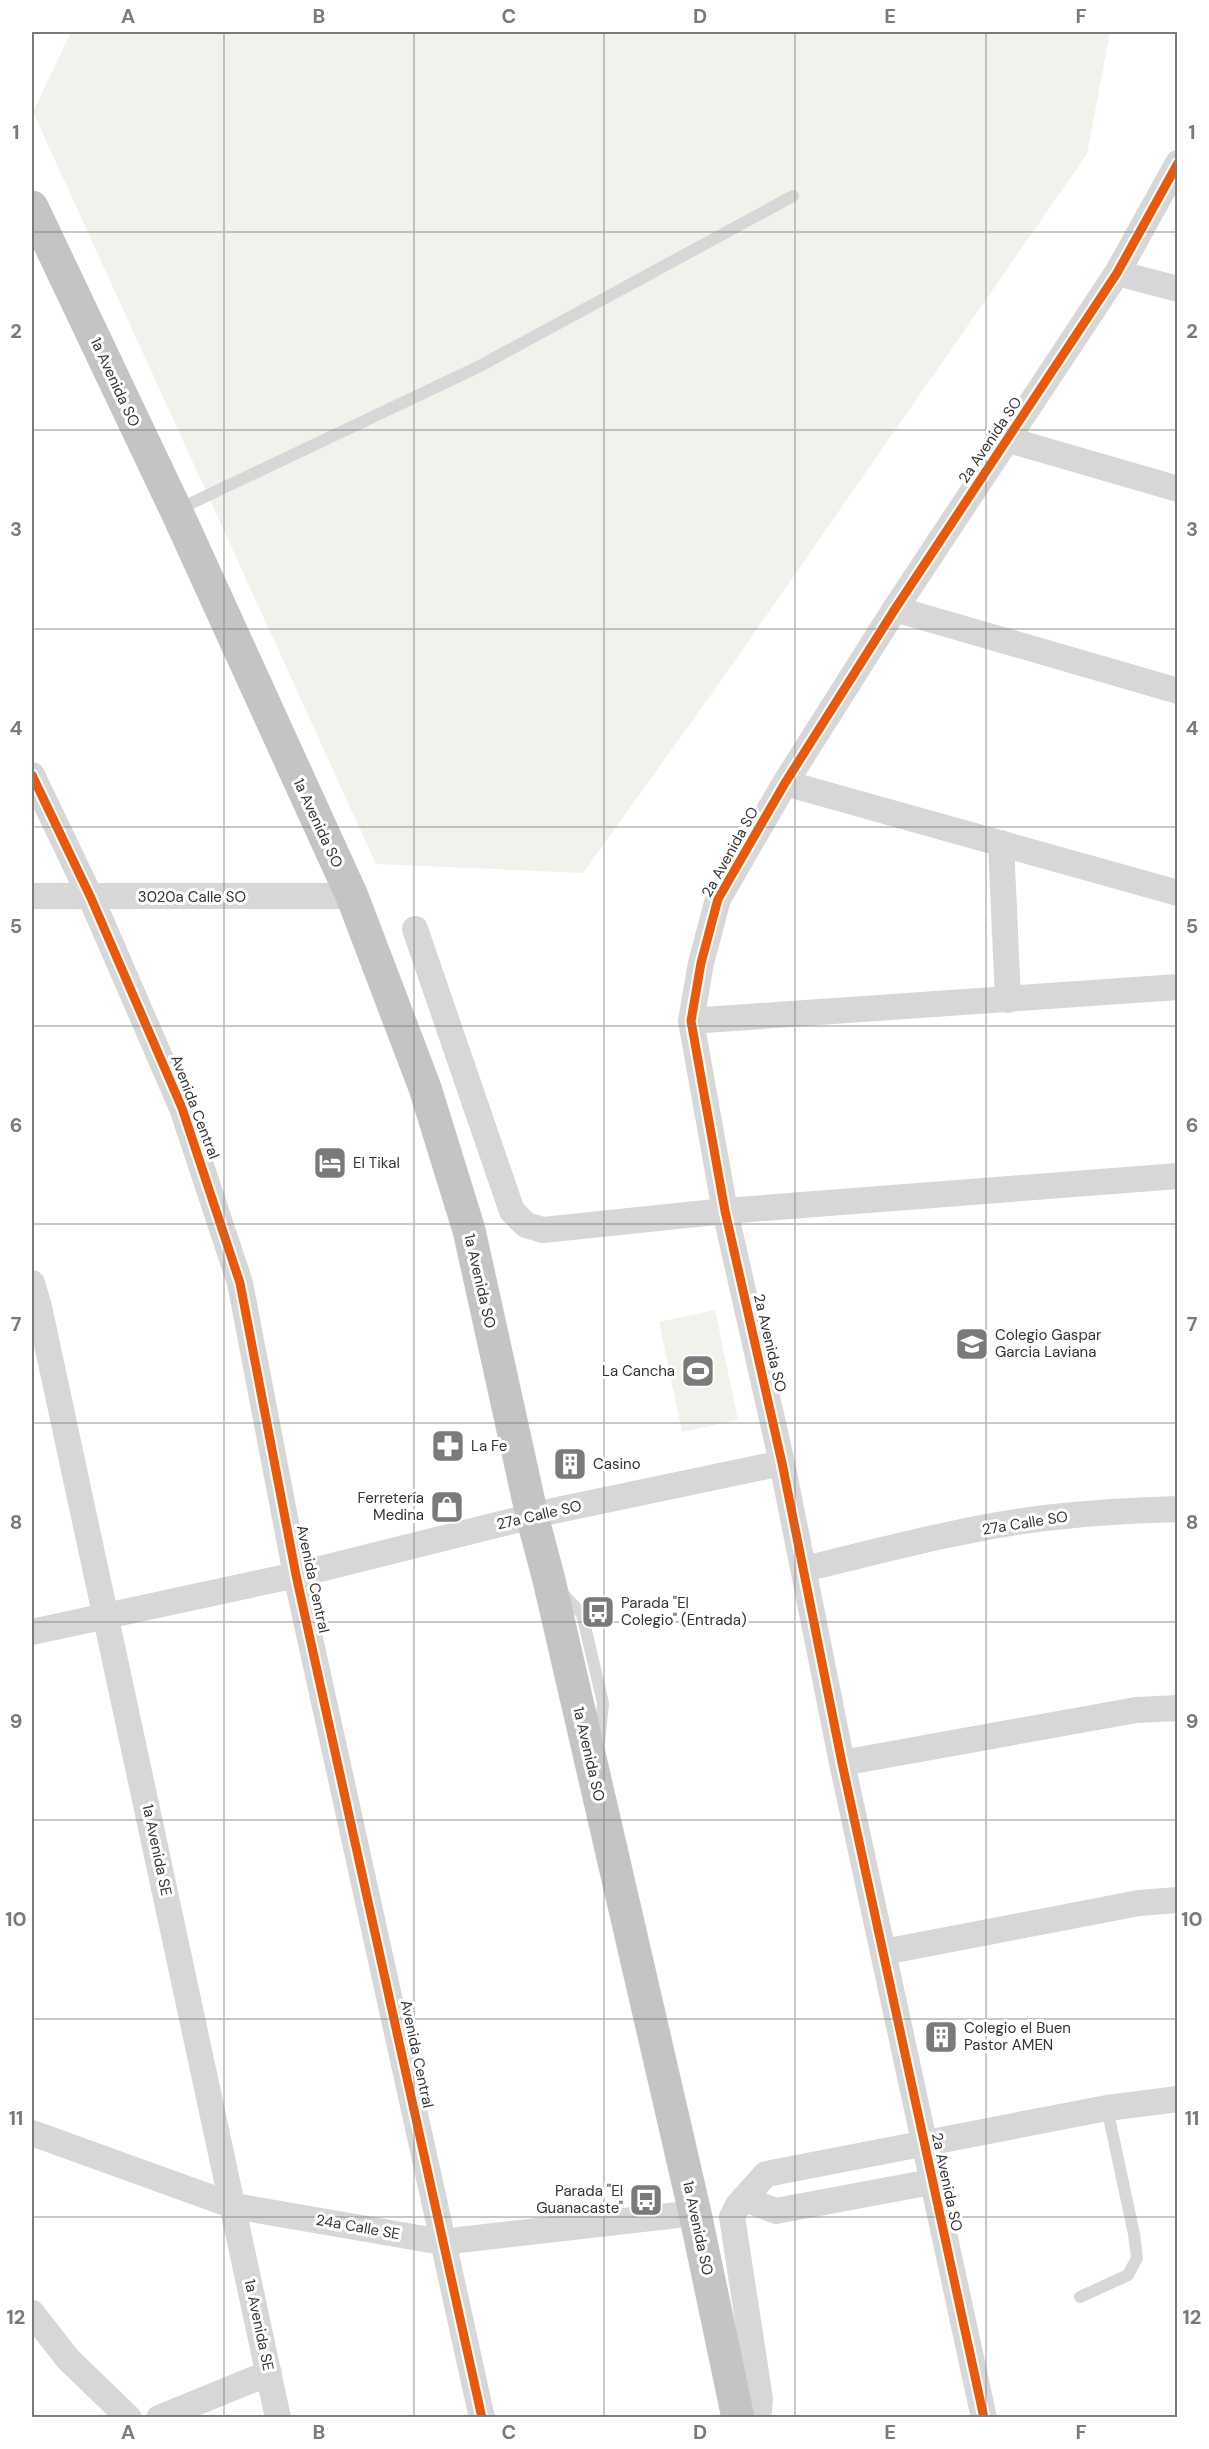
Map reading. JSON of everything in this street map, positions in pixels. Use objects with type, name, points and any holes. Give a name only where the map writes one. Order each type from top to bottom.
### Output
[{"type":"highway","name":"1a Avenida SO","points":[[32,207],[176,510],[352,896],[425,1088],[469,1230],[532,1516],[549,1580],[695,2213],[738,2418]]},
{"type":"street","name":"2a Avenida SO","points":[[984,2418],[931,2182],[842,1762],[782,1463],[725,1211],[692,1022],[701,963],[718,899],[785,783],[895,609],[1009,440],[1117,273],[1178,163]]},
{"type":"street","points":[[1117,273],[1178,289]]},
{"type":"street","points":[[1009,440],[1178,489]]},
{"type":"street","points":[[895,609],[1178,691]]},
{"type":"street","name":"Avenida Central","points":[[32,775],[91,898],[182,1108],[240,1283],[296,1575],[482,2418]]},
{"type":"street","points":[[785,783],[1178,893]]},
{"type":"street","points":[[1001,843],[1008,1000]]},
{"type":"street","name":"3020a Calle SO","points":[[32,896],[91,898],[352,896]]},
{"type":"street","points":[[415,928],[512,1211],[526,1225],[543,1230],[725,1211],[1178,1176]]},
{"type":"street","points":[[692,1022],[1178,987]]},
{"type":"street","name":"1a Avenida SE","points":[[32,1283],[234,2206],[278,2418]]},
{"type":"street","name":"27a Calle SO","points":[[32,1632],[296,1575],[532,1516],[782,1463]]},
{"type":"street","name":"27a Calle SO","points":[[804,1569],[948,1535],[1043,1518],[1125,1510],[1178,1509]]},
{"type":"street","points":[[842,1762],[1136,1710],[1178,1708]]},
{"type":"street","points":[[884,1952],[1139,1903],[1178,1900]]},
{"type":"street","points":[[755,2418],[759,2411],[760,2399],[732,2217],[738,2205],[766,2175],[1107,2108],[1178,2099]]},
{"type":"street","name":"24a Calle SE","points":[[32,2133],[234,2206],[442,2242],[695,2213]]},
{"type":"street","points":[[745,2199],[776,2211],[931,2182]]},
{"type":"street","points":[[35,2325],[129,2418]]},
{"type":"street","points":[[159,2418],[269,2373]]},
{"type":"lane","points":[[176,510],[478,368],[794,196]]},
{"type":"lane","points":[[1080,2297],[1128,2275],[1137,2258],[1107,2108]]},
{"type":"shaded area","points":[[71,32],[1110,32],[1087,154],[718,685],[583,873],[376,864],[33,112]]},
{"type":"shaded area","name":"La Cancha","points":[[715,1310],[738,1420],[682,1432],[659,1322]]},
{"type":"cycle path","points":[[984,2418],[842,1763],[782,1463],[725,1211],[691,1021],[701,963],[718,899],[785,783],[895,609],[1117,273],[1178,163]]},
{"type":"cycle path","points":[[32,775],[91,898],[182,1108],[240,1283],[296,1575],[482,2418]]},
{"type":"place","name":"El Tikal","points":[[330,1163]]},
{"type":"place","name":"Colegio Gaspar Garcia Laviana","points":[[972,1344]]},
{"type":"place","name":"La Cancha","points":[[698,1371]]},
{"type":"place","name":"La Fe","points":[[448,1446]]},
{"type":"place","name":"Casino","points":[[570,1464]]},
{"type":"place","name":"Ferretería Medina","points":[[447,1507]]},
{"type":"place","name":"Parada \"El Colegio\" (Entrada)","points":[[598,1612]]},
{"type":"place","name":"Colegio el Buen Pastor AMEN","points":[[941,2037]]},
{"type":"place","name":"Parada \"El Guanacaste\"","points":[[646,2200]]}]
